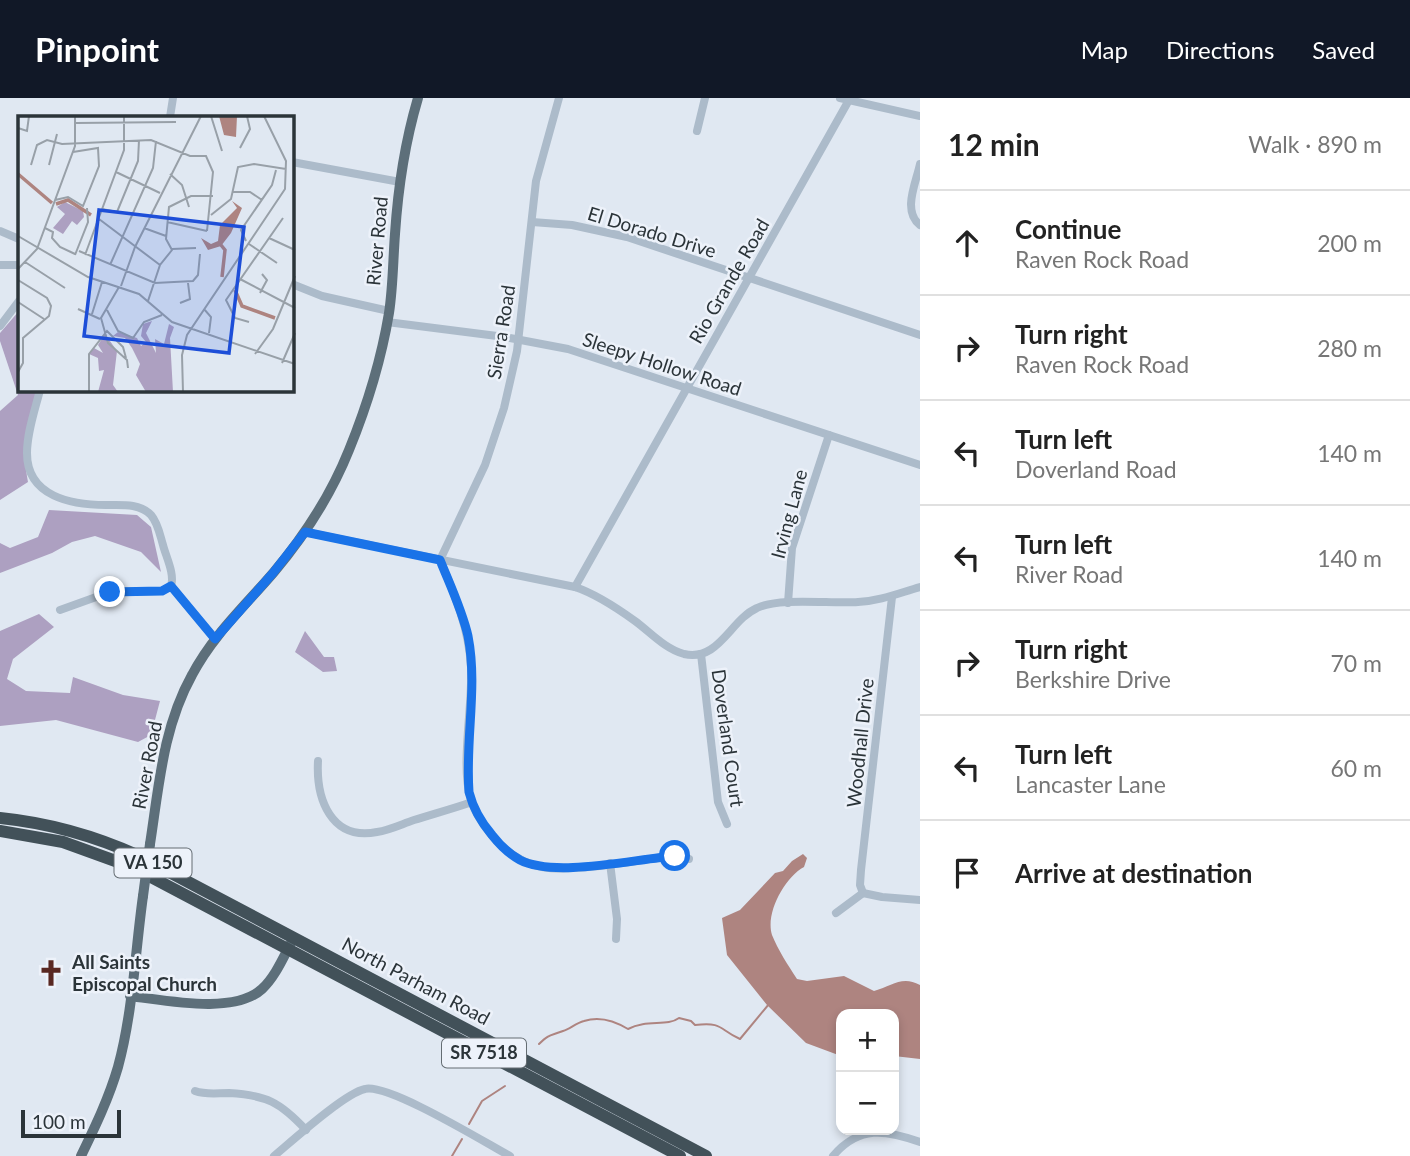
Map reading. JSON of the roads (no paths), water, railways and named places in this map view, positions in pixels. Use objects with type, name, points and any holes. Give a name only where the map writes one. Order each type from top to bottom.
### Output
[{"type":"highway","name":"VA 150","points":[[0,818],[63,829],[120,848],[291,943]]},
{"type":"highway","name":"VA 150","points":[[0,831],[52,839],[110,857],[291,943]]},
{"type":"highway","name":"North Parham Road","points":[[291,943],[680,1156]]},
{"type":"highway","name":"North Parham Road","points":[[291,943],[706,1156]]},
{"type":"main road","name":"River Road","points":[[81,1156],[102,1113],[118,1066],[162,764],[173,718],[191,676],[215,639],[305,532],[329,494],[348,454],[375,377],[388,316],[400,183],[418,98]]},
{"type":"main road","points":[[130,996],[205,1004],[243,999],[256,994],[267,984],[291,943]]},
{"type":"street","points":[[170,116],[173,98]]},
{"type":"street","name":"Sierra Road","points":[[440,560],[493,446],[519,339],[539,165],[559,98]]},
{"type":"street","points":[[697,131],[705,98]]},
{"type":"street","points":[[844,99],[920,116]]},
{"type":"street","name":"Rio Grande Road","points":[[575,587],[748,278],[844,99]]},
{"type":"street","points":[[294,162],[400,183]]},
{"type":"street","points":[[920,164],[910,210],[912,218],[920,225]]},
{"type":"street","name":"El Dorado Drive","points":[[532,222],[606,231],[920,335]]},
{"type":"street","points":[[0,231],[18,239]]},
{"type":"street","points":[[0,265],[18,265]]},
{"type":"street","name":"Sleepy Hollow Road","points":[[294,285],[388,316],[568,349],[920,465]]},
{"type":"street","points":[[0,326],[18,302]]},
{"type":"street","points":[[40,392],[27,450],[28,464],[34,479],[52,496],[73,504],[132,506],[147,512],[159,529],[172,575],[171,586],[215,639]]},
{"type":"street","name":"Irving Lane","points":[[788,603],[792,548],[829,435]]},
{"type":"street","points":[[305,532],[575,587],[614,606],[676,651],[685,654],[701,654],[717,645],[752,610],[766,604],[861,602],[892,597],[920,587]]},
{"type":"street","points":[[440,560],[463,618],[469,649],[471,686],[468,777],[472,802],[480,820],[498,842],[522,861],[551,868],[675,856],[689,859]]},
{"type":"street","points":[[60,610],[110,592],[162,591],[171,586]]},
{"type":"street","name":"Woodhall Drive","points":[[863,893],[860,889],[861,870],[892,597]]},
{"type":"street","name":"Doverland Court","points":[[701,654],[718,802],[727,824]]},
{"type":"street","points":[[318,761],[317,786],[324,806],[339,825],[354,831],[379,832],[472,802]]},
{"type":"street","points":[[610,863],[617,919],[616,939]]},
{"type":"street","points":[[836,913],[863,893],[920,900]]},
{"type":"street","points":[[274,1156],[355,1093],[372,1088],[390,1093],[510,1156]]},
{"type":"street","points":[[195,1091],[270,1099],[306,1130]]},
{"type":"street","points":[[833,1156],[854,1139],[871,1133],[897,1134],[920,1142]]},
{"type":"waterway","points":[[539,1044],[545,1038],[581,1022],[595,1019],[628,1029],[679,1018],[695,1025],[716,1025],[740,1039],[769,1004]]},
{"type":"waterway","points":[[469,1124],[482,1101],[505,1086]]},
{"type":"waterway","points":[[452,1156],[462,1139]]},
{"type":"place","name":"All Saints Episcopal Church","points":[[51,973]]}]
